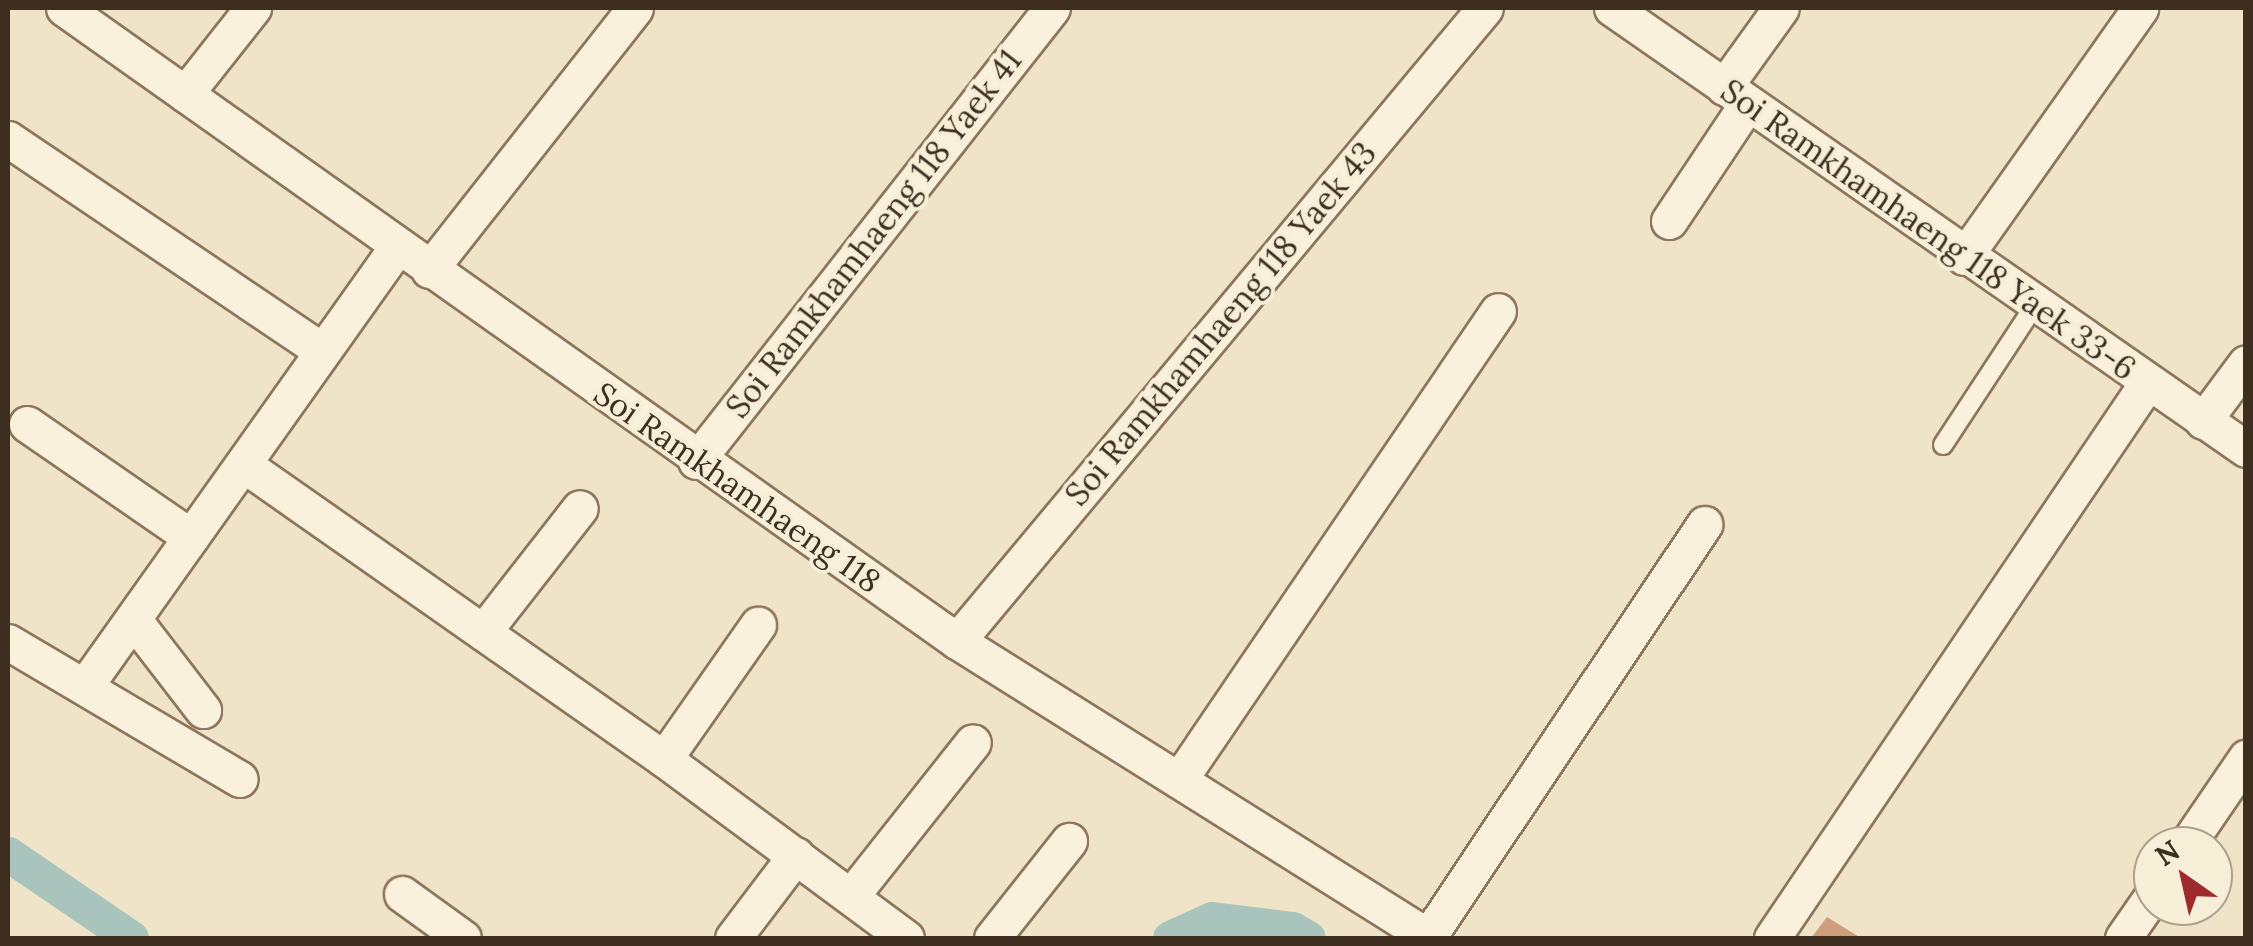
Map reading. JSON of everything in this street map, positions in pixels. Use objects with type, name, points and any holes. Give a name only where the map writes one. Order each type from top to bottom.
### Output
[{"type":"street","name":"Soi Ramkhamhaeng 118","points":[[64,8],[696,461],[957,641],[1429,938]]},
{"type":"street","points":[[185,94],[252,8]]},
{"type":"street","points":[[430,270],[635,8]]},
{"type":"street","name":"Soi Ramkhamhaeng 118 Yaek 41","points":[[696,461],[1052,8]]},
{"type":"street","name":"Soi Ramkhamhaeng 118 Yaek 43","points":[[957,641],[1485,8]]},
{"type":"street","name":"Soi Ramkhamhaeng 118 Yaek 33-6","points":[[1612,8],[1964,257],[2246,449]]},
{"type":"street","points":[[1668,221],[1782,8]]},
{"type":"street","points":[[1964,257],[2140,8]]},
{"type":"street","points":[[8,139],[321,350]]},
{"type":"street","points":[[85,686],[397,247]]},
{"type":"street","points":[[1179,780],[1498,311]]},
{"type":"street","points":[[2203,421],[2246,363]]},
{"type":"street","points":[[1772,938],[2148,383]]},
{"type":"street","points":[[28,424],[190,537]]},
{"type":"street","points":[[243,464],[664,760],[906,938]]},
{"type":"street","points":[[483,632],[580,508]]},
{"type":"street","points":[[1429,938],[1704,524]]},
{"type":"street","points":[[133,619],[203,710]]},
{"type":"street","points":[[664,760],[758,625]]},
{"type":"street","points":[[8,642],[240,779]]},
{"type":"street","points":[[851,896],[973,742]]},
{"type":"street","points":[[2200,826],[2246,758]]},
{"type":"street","points":[[992,938],[1069,840]]},
{"type":"street","points":[[734,938],[796,855]]},
{"type":"street","points":[[402,894],[463,938]]},
{"type":"lane","points":[[1943,446],[2035,306]]},
{"type":"building","points":[[1827,917],[1861,938],[1811,938]]},
{"type":"waterway","points":[[8,854],[131,938]]},
{"type":"waterway","points":[[1170,938],[1212,919],[1292,929],[1308,938]]}]
